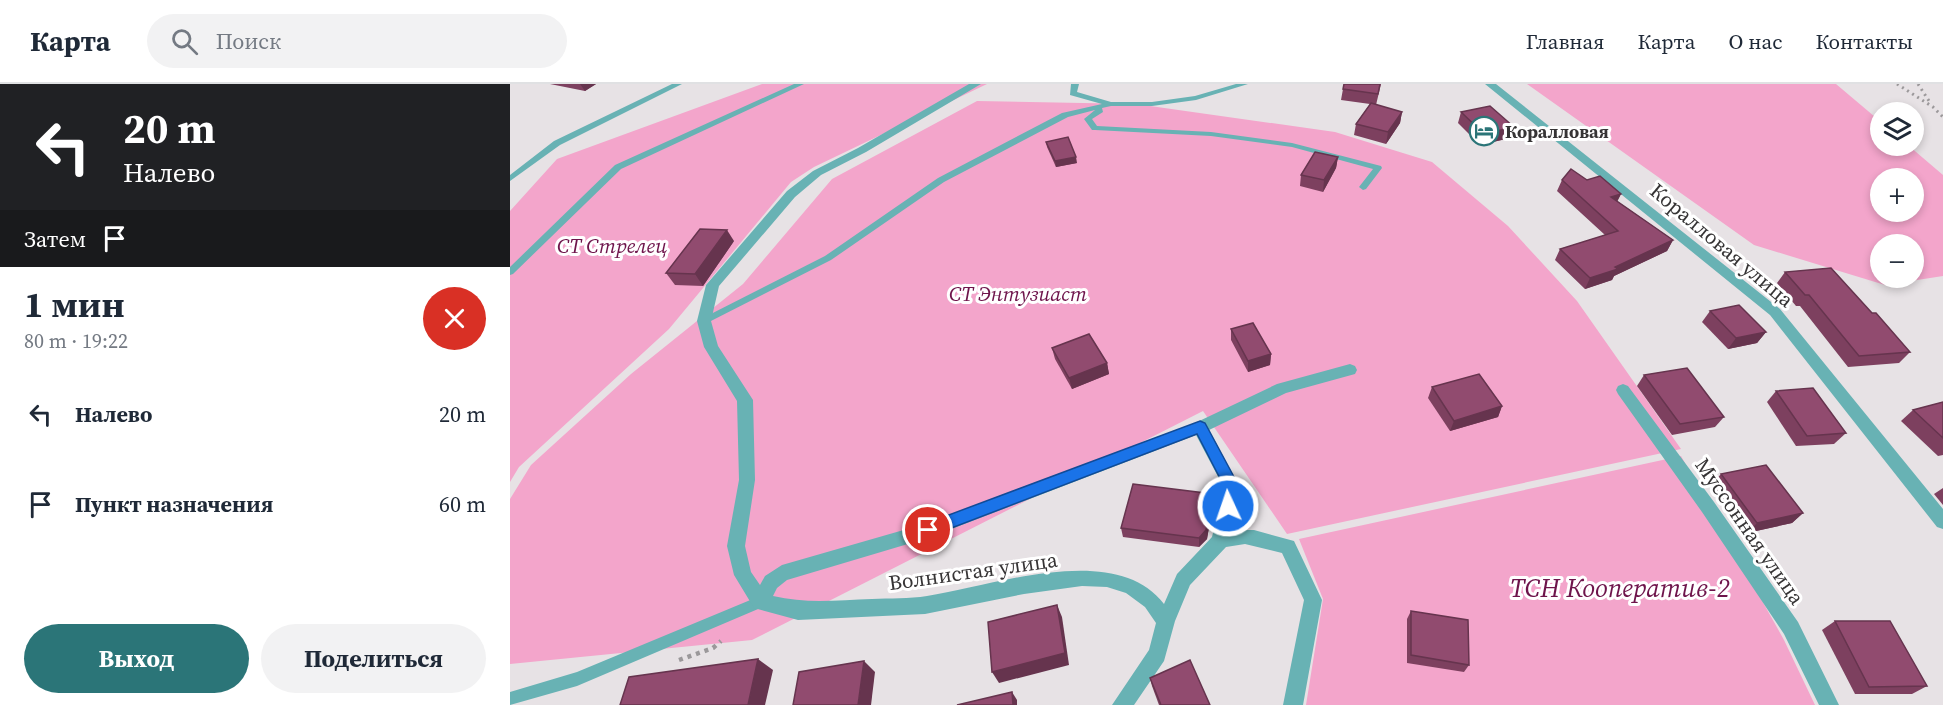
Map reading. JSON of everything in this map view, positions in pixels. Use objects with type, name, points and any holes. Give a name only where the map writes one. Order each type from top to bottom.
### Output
[{"type":"street","points":[[760,603],[743,575],[736,546],[747,480],[744,400],[711,347],[704,321],[713,285],[791,194],[818,173],[976,84]]},
{"type":"street","name":"Коралловая улица","points":[[1490,84],[1775,312],[1943,522]]},
{"type":"street","points":[[760,603],[771,582],[782,573],[928,530],[1200,427],[1282,388],[1350,370]]},
{"type":"street","name":"Муссонная улица","points":[[1623,390],[1708,507],[1791,628],[1829,705]]},
{"type":"street","points":[[1200,427],[1232,488],[1220,542]]},
{"type":"street","points":[[1122,705],[1157,654],[1166,621],[1184,580],[1220,542],[1231,536],[1242,535],[1287,547],[1313,600],[1293,705]]},
{"type":"street","name":"Волнистая улица","points":[[760,603],[798,611],[925,605],[1024,585],[1082,579],[1107,579],[1138,591],[1151,601],[1166,621]]},
{"type":"lane","points":[[510,179],[557,144],[678,84]]},
{"type":"lane","points":[[510,272],[618,167],[800,84]]},
{"type":"lane","points":[[1075,84],[1073,93],[1108,105]]},
{"type":"lane","points":[[704,321],[828,258],[942,180],[1065,115],[1108,105],[1152,104],[1196,98],[1244,84]]},
{"type":"lane","points":[[1108,105],[1088,118],[1095,128],[1211,134],[1292,146],[1378,168],[1363,188]]},
{"type":"lane","points":[[510,699],[577,679],[760,603]]},
{"type":"path","points":[[1897,84],[1933,107]]},
{"type":"path","points":[[1917,84],[1943,117]]},
{"type":"green space","name":"СТ Стрелец","points":[[762,84],[987,84],[814,167],[791,182],[669,329],[519,467],[510,482],[510,211],[557,159]]},
{"type":"green space","points":[[1527,84],[1836,84],[1870,113],[1870,156],[1921,156],[1943,175],[1943,276],[1924,279],[1924,234],[1870,234],[1870,280],[1754,245]]},
{"type":"green space","name":"СТ Энтузиаст","points":[[977,101],[1136,104],[1335,132],[1432,162],[1508,226],[1577,301],[1681,449],[1287,534],[1203,411],[752,640],[510,664],[510,499],[531,465],[631,374],[743,284],[832,179]]},
{"type":"green space","name":"ТСН Кооператив-2","points":[[1681,456],[1784,640],[1815,705],[1306,705],[1323,599],[1299,539]]},
{"type":"building","points":[[1344,84],[1380,84],[1378,94],[1343,89]]},
{"type":"building","points":[[1371,103],[1402,112],[1388,132],[1356,124]]},
{"type":"building","points":[[1490,106],[1514,127],[1484,134],[1461,112]]},
{"type":"building","points":[[1068,137],[1076,157],[1055,161],[1046,142]]},
{"type":"building","points":[[1315,152],[1338,157],[1324,180],[1301,175]]},
{"type":"building","points":[[1571,169],[1587,180],[1600,176],[1621,194],[1611,197],[1673,240],[1615,267],[1618,269],[1590,278],[1560,249],[1618,231],[1562,180]]},
{"type":"building","points":[[700,229],[727,230],[695,274],[666,273]]},
{"type":"building","points":[[1831,268],[1872,313],[1876,313],[1910,352],[1859,356],[1809,295],[1805,295],[1785,272]]},
{"type":"building","points":[[1739,305],[1766,332],[1736,338],[1710,311]]},
{"type":"building","points":[[1253,323],[1271,354],[1248,361],[1231,329]]},
{"type":"building","points":[[1089,334],[1107,363],[1069,378],[1052,348]]},
{"type":"building","points":[[1687,368],[1724,417],[1680,424],[1644,375]]},
{"type":"building","points":[[1479,374],[1502,406],[1454,421],[1432,387]]},
{"type":"building","points":[[1813,388],[1846,433],[1807,436],[1776,391]]},
{"type":"building","points":[[1943,402],[1943,438],[1913,410]]},
{"type":"building","points":[[1766,465],[1803,513],[1757,523],[1721,474]]},
{"type":"building","points":[[1133,484],[1213,494],[1206,530],[1199,538],[1121,528]]},
{"type":"building","points":[[1057,605],[1065,653],[992,672],[988,622]]},
{"type":"building","points":[[1411,611],[1468,620],[1469,665],[1411,655]]},
{"type":"building","points":[[1835,621],[1890,621],[1927,686],[1869,687]]},
{"type":"building","points":[[758,659],[748,705],[620,705],[629,677]]},
{"type":"building","points":[[1190,660],[1210,705],[1161,705],[1150,678]]},
{"type":"building","points":[[864,661],[858,705],[793,705],[799,672]]},
{"type":"building","points":[[1012,692],[1013,705],[957,705]]},
{"type":"place","name":"Коралловая","points":[[1484,131]]},
{"type":"route","points":[[928,530],[1200,427],[1232,488],[1228,506]]}]
